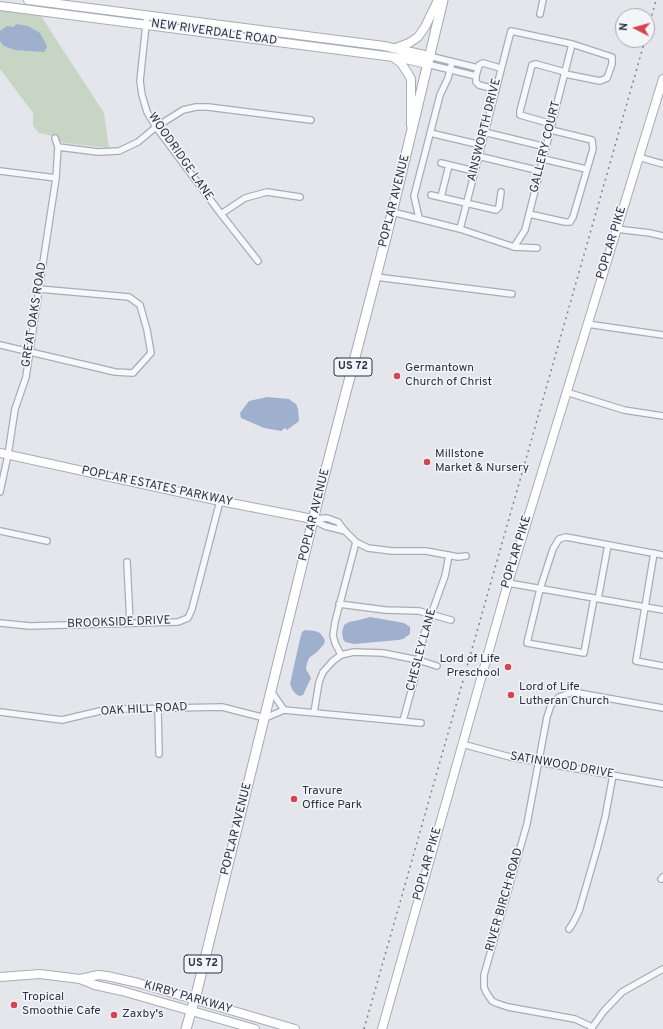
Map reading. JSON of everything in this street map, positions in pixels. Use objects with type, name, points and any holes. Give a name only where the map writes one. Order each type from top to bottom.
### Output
[{"type":"main road","name":"NEW RIVERDALE ROAD","points":[[28,0],[394,48],[428,60]]},
{"type":"main road","points":[[394,48],[409,43],[418,37],[425,27],[438,0]]},
{"type":"main road","name":"POPLAR AVENUE","points":[[186,1029],[272,691],[313,520],[376,277],[443,0]]},
{"type":"main road","name":"NEW RIVERDALE ROAD","points":[[0,6],[392,57],[428,60]]},
{"type":"main road","points":[[392,57],[404,68],[411,79],[411,132]]},
{"type":"main road","name":"POPLAR PIKE","points":[[382,1029],[508,583],[663,79]]},
{"type":"main road","name":"POPLAR ESTATES PARKWAY","points":[[4,454],[313,520]]},
{"type":"main road","name":"KIRBY PARKWAY","points":[[0,977],[40,974],[80,979],[96,985],[255,1029]]},
{"type":"main road","name":"KIRBY PARKWAY","points":[[80,979],[98,975],[107,976],[295,1029]]},
{"type":"street","points":[[540,14],[542,0]]},
{"type":"street","name":"WOODRIDGE LANE","points":[[147,15],[140,81],[147,112],[156,127],[258,261]]},
{"type":"street","name":"AINSWORTH DRIVE","points":[[460,229],[500,68],[511,31],[572,44]]},
{"type":"street","points":[[552,124],[520,115],[532,65],[536,64],[565,73],[600,81],[607,78],[612,64],[612,57],[572,44]]},
{"type":"street","name":"GALLERY COURT","points":[[514,247],[525,230],[572,44]]},
{"type":"street","points":[[428,60],[452,62],[478,68]]},
{"type":"street","points":[[428,60],[450,70],[476,76]]},
{"type":"street","points":[[419,218],[414,196],[440,95],[452,62]]},
{"type":"street","points":[[495,90],[479,85],[476,82],[476,76],[478,68],[483,63],[500,68]]},
{"type":"street","points":[[58,147],[98,152],[119,151],[138,142],[156,127],[183,110],[196,107],[311,120]]},
{"type":"street","points":[[529,214],[570,222],[573,217],[594,146],[592,140],[551,130]]},
{"type":"street","points":[[484,132],[546,147]]},
{"type":"street","points":[[430,133],[481,145]]},
{"type":"street","name":"GREAT OAKS ROAD","points":[[0,492],[4,454],[15,409],[26,378],[56,178],[58,147],[55,138]]},
{"type":"street","points":[[478,156],[540,171]]},
{"type":"street","points":[[638,157],[663,164]]},
{"type":"street","points":[[543,159],[586,169]]},
{"type":"street","points":[[441,163],[474,171]]},
{"type":"street","points":[[441,197],[449,165]]},
{"type":"street","points":[[0,171],[56,178]]},
{"type":"street","points":[[221,214],[245,198],[267,192],[300,197]]},
{"type":"street","points":[[431,195],[496,210],[501,192]]},
{"type":"street","points":[[392,212],[460,229],[514,247],[537,248]]},
{"type":"street","points":[[616,229],[650,232],[663,236]]},
{"type":"street","points":[[376,277],[512,294]]},
{"type":"street","points":[[0,345],[115,372],[131,373],[135,372],[151,353],[147,330],[140,305],[129,297],[39,289]]},
{"type":"street","points":[[587,324],[663,335]]},
{"type":"street","points":[[566,392],[624,410],[663,416]]},
{"type":"street","name":"BROOKSIDE DRIVE","points":[[0,623],[30,626],[178,622],[188,618],[192,610],[220,501]]},
{"type":"street","points":[[313,520],[327,518],[338,522],[361,546],[380,550],[426,551],[458,557],[466,556]]},
{"type":"street","points":[[0,531],[48,541]]},
{"type":"street","points":[[608,545],[584,653],[527,643],[540,588],[556,542],[562,537],[608,545],[654,553],[663,555]]},
{"type":"street","points":[[341,655],[333,635],[339,604],[356,542]]},
{"type":"street","points":[[654,553],[636,660],[663,666]]},
{"type":"street","name":"CHESLEY LANE","points":[[403,721],[415,677],[424,634],[445,576],[449,555]]},
{"type":"street","points":[[127,562],[130,623]]},
{"type":"street","points":[[508,583],[663,610]]},
{"type":"street","points":[[339,604],[385,610],[408,610],[451,620]]},
{"type":"street","points":[[314,713],[319,682],[323,672],[333,660],[341,655],[354,652],[383,653],[418,660],[437,666]]},
{"type":"street","points":[[272,691],[284,710]]},
{"type":"street","name":"RIVER BIRCH ROAD","points":[[592,1028],[575,1020],[508,1007],[496,1003],[489,997],[484,986],[485,970],[527,824],[550,705],[556,699],[566,694],[577,693],[663,708]]},
{"type":"street","name":"OAK HILL ROAD","points":[[0,712],[62,720],[100,711],[120,709],[222,707],[265,718]]},
{"type":"street","points":[[158,708],[159,754]]},
{"type":"street","points":[[265,718],[284,710],[421,723]]},
{"type":"street","name":"SATINWOOD DRIVE","points":[[462,744],[510,757],[663,784]]},
{"type":"street","points":[[569,929],[577,918],[597,850],[605,818],[613,774]]},
{"type":"street","points":[[592,1028],[610,1004],[622,992],[663,969]]},
{"type":"green space","points":[[0,10],[41,16],[104,113],[109,148],[64,143],[60,141],[58,137],[39,133],[33,126],[33,113],[0,69]]},
{"type":"water","points":[[16,24],[28,26],[40,33],[47,47],[44,52],[15,50],[2,44],[0,41],[0,31],[7,26],[14,27]]},
{"type":"water","points":[[267,397],[289,399],[296,404],[299,421],[287,430],[285,428],[281,431],[264,428],[241,418],[240,413],[249,401]]},
{"type":"water","points":[[370,617],[404,623],[410,627],[410,634],[403,639],[398,640],[354,644],[345,642],[342,632],[344,625],[349,622]]},
{"type":"water","points":[[305,630],[320,633],[325,640],[324,644],[317,652],[309,658],[306,669],[311,678],[303,695],[300,696],[293,691],[290,684],[300,639],[302,632]]},
{"type":"railway","points":[[654,8],[656,0]]},
{"type":"railway","points":[[364,1029],[643,48]]},
{"type":"place","name":"Germantown Church of Christ","points":[[397,376]]},
{"type":"place","name":"Millstone Market & Nursery","points":[[427,462]]},
{"type":"place","name":"Lord of Life Preschool","points":[[508,667]]},
{"type":"place","name":"Lord of Life Lutheran Church","points":[[511,695]]},
{"type":"place","name":"Travure Office Park","points":[[294,799]]},
{"type":"place","name":"Tropical Smoothie Cafe","points":[[14,1005]]},
{"type":"place","name":"Zaxby's","points":[[114,1015]]}]
